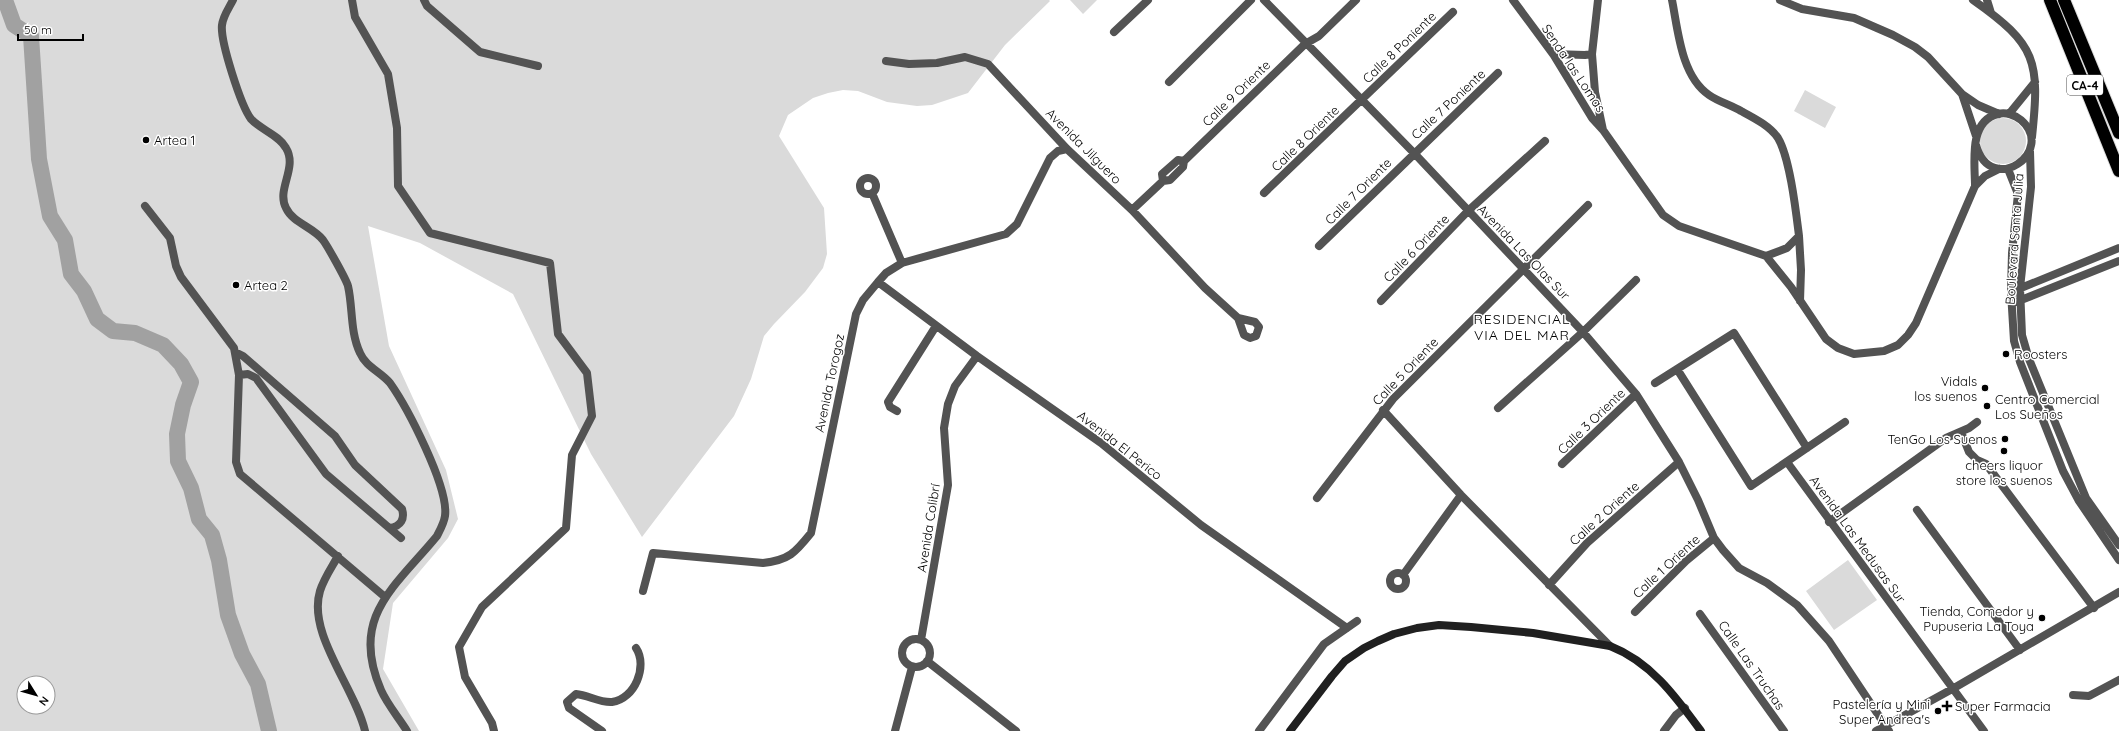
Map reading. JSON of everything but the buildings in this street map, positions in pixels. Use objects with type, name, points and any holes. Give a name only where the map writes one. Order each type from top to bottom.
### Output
[{"type":"highway","name":"CA-4","points":[[2050,0],[2119,171]]},
{"type":"highway","name":"CA-4","points":[[2064,0],[2119,133]]},
{"type":"street","points":[[233,0],[224,16],[222,27],[224,43],[244,108],[255,122],[286,147],[290,155],[289,173],[284,188],[284,204],[294,218],[323,240],[347,285],[355,340],[360,355],[369,366],[389,382],[399,398],[421,438],[435,469],[442,492],[446,515],[442,526],[437,536],[386,597],[378,609],[369,638],[371,662],[382,691],[407,731]]},
{"type":"street","points":[[352,0],[355,18],[388,74],[397,128],[398,186],[430,233],[550,263],[558,334],[587,373],[592,416],[572,455],[566,528],[482,607],[459,647],[465,677],[492,723],[494,731]]},
{"type":"street","points":[[424,0],[427,6],[480,52],[538,66]]},
{"type":"street","points":[[1114,32],[1148,0]]},
{"type":"street","points":[[1169,82],[1251,0]]},
{"type":"street","name":"Avenida Las Olas Sur","points":[[1264,0],[1305,44],[1414,153],[1522,270],[1583,332],[1636,394],[1679,462],[1698,500],[1714,538],[1739,568],[1767,583],[1797,605],[1829,641],[1888,728]]},
{"type":"street","name":"Calle 9 Oriente","points":[[1132,210],[1163,181],[1162,174],[1178,160],[1184,161],[1305,44],[1319,36],[1356,0]]},
{"type":"street","name":"Senda las Lomas","points":[[1513,0],[1553,54],[1592,118],[1603,130],[1663,215],[1679,226],[1766,256]]},
{"type":"street","points":[[1598,0],[1592,54],[1595,92],[1603,130]]},
{"type":"street","points":[[1672,0],[1686,62],[1695,79],[1707,94],[1753,117],[1777,138],[1783,151],[1795,202],[1799,236],[1801,270],[1800,302]]},
{"type":"street","points":[[1780,0],[1802,9],[1854,18],[1893,35],[1915,47],[1928,57],[1962,94],[1978,105],[1999,114],[2009,114],[2018,117],[2030,132],[2031,142]]},
{"type":"street","points":[[1962,94],[1983,161],[1998,169],[2008,169],[2017,166],[2024,160],[2030,151],[2035,105],[2035,82],[2032,62],[2026,47],[1998,18],[1973,0]]},
{"type":"street","points":[[1987,0],[1991,13]]},
{"type":"street","name":"Calle 8 Poniente","points":[[1362,100],[1452,12]]},
{"type":"street","points":[[1553,54],[1592,54]]},
{"type":"street","name":"Avenida Jilguero","points":[[886,61],[909,64],[937,64],[965,57],[988,64],[1067,149],[1132,210],[1205,288],[1238,318]]},
{"type":"street","name":"Calle 7 Poniente","points":[[1414,153],[1498,73]]},
{"type":"street","points":[[2009,114],[2035,82]]},
{"type":"street","name":"Calle 8 Oriente","points":[[1264,193],[1362,100]]},
{"type":"street","points":[[1975,186],[1976,141],[1984,121],[1999,114]]},
{"type":"street","name":"Calle 6 Oriente","points":[[1381,301],[1468,211],[1545,141]]},
{"type":"street","name":"Avenida Torogoz","points":[[643,591],[653,552],[764,563],[779,561],[795,553],[811,533],[856,314],[863,300],[886,274],[902,263],[1006,234],[1017,224],[1050,158],[1058,151],[1067,149]]},
{"type":"street","name":"Boulevard Santa Julia","points":[[2030,151],[2032,187],[2020,288],[2022,335],[2029,359],[2086,498],[2119,545]]},
{"type":"street","name":"Calle 7 Oriente","points":[[1319,246],[1414,153]]},
{"type":"street","points":[[1799,236],[1787,248],[1766,256],[1791,287],[1826,339],[1838,348],[1854,354],[1869,354],[1884,351],[1898,345],[1908,335],[1916,323],[1975,186],[1985,176],[1998,169]]},
{"type":"street","points":[[2008,169],[2018,194],[2012,253],[2011,303],[2014,341],[2020,362],[2064,470],[2079,501],[2119,560]]},
{"type":"street","points":[[872,193],[902,263]]},
{"type":"street","name":"Calle 5 Oriente","points":[[1317,498],[1383,410],[1588,205]]},
{"type":"street","points":[[145,206],[170,238],[176,266],[181,276],[232,344],[235,352],[239,375],[236,462],[240,474],[386,597]]},
{"type":"street","points":[[2011,292],[2119,248]]},
{"type":"street","points":[[2011,303],[2119,261]]},
{"type":"street","points":[[1498,408],[1583,332],[1636,280]]},
{"type":"street","name":"Avenida El Perico","points":[[878,282],[977,356],[1101,443],[1201,525],[1347,628]]},
{"type":"street","points":[[897,411],[890,407],[888,402],[936,326]]},
{"type":"street","points":[[1655,383],[1734,333],[1807,448]]},
{"type":"street","points":[[235,352],[243,356],[335,436],[355,465],[402,509],[402,520],[399,525],[390,528]]},
{"type":"street","name":"Avenida Colibrí","points":[[922,640],[948,485],[944,428],[948,404],[955,386],[977,356]]},
{"type":"street","points":[[1677,369],[1751,486],[1845,422]]},
{"type":"street","points":[[239,375],[248,374],[256,378],[326,474],[401,538]]},
{"type":"street","name":"Calle 3 Oriente","points":[[1562,464],[1636,394]]},
{"type":"street","points":[[1383,410],[1461,496],[1610,646]]},
{"type":"street","points":[[1829,522],[1946,438],[1961,432],[1977,422]]},
{"type":"street","points":[[1961,432],[1968,452],[1977,460],[1986,464],[2094,608]]},
{"type":"street","name":"Calle 2 Oriente","points":[[1549,585],[1587,543],[1679,462]]},
{"type":"street","name":"Avenida Las Medusas Sur","points":[[1786,462],[1829,522],[1954,688],[1984,731]]},
{"type":"street","points":[[1403,575],[1461,496]]},
{"type":"street","points":[[1917,510],[2020,650]]},
{"type":"street","name":"Calle 1 Oriente","points":[[1635,612],[1686,561],[1714,538]]},
{"type":"street","points":[[338,556],[319,592],[318,622],[323,639],[354,701],[364,731]]},
{"type":"street","points":[[1876,731],[1888,728],[2119,592]]},
{"type":"street","name":"Calle Las Truchas","points":[[1700,614],[1784,731]]},
{"type":"street","points":[[1259,731],[1324,644],[1357,621]]},
{"type":"street","points":[[1290,731],[1345,661],[1364,648],[1394,634],[1439,625],[1533,633],[1610,646],[1643,663],[1662,681],[1685,708],[1699,728],[1707,731]]},
{"type":"street","points":[[912,639],[922,640],[930,649],[927,661],[920,666],[912,667],[908,665],[902,658],[902,648],[904,644],[912,639]]},
{"type":"street","points":[[602,731],[569,708],[566,702],[576,694],[611,702],[625,696],[636,684],[641,666],[642,657],[636,648]]},
{"type":"street","points":[[927,661],[1016,731]]},
{"type":"street","points":[[895,731],[912,667]]},
{"type":"street","points":[[2072,695],[2089,696],[2119,680]]},
{"type":"street","points":[[1664,731],[1676,715],[1685,708]]},
{"type":"shaded area","points":[[0,0],[1049,0],[1050,1],[1005,45],[968,93],[932,105],[917,106],[887,102],[858,91],[843,90],[813,98],[788,115],[779,136],[824,208],[827,254],[823,268],[805,292],[764,336],[751,379],[734,416],[642,537],[591,454],[513,294],[420,243],[368,226],[389,346],[446,470],[458,519],[448,538],[393,603],[383,669],[419,731],[0,731]]},
{"type":"shaded area","points":[[1070,0],[1097,0],[1083,14]]},
{"type":"shaded area","points":[[1805,90],[1836,107],[1825,128],[1794,111]]},
{"type":"shaded area","points":[[1998,118],[2008,118],[2020,124],[2025,132],[2025,150],[2020,158],[2012,163],[1998,164],[1990,161],[1983,154],[1980,146],[1980,136],[1983,128],[1990,121]]},
{"type":"shaded area","points":[[1848,560],[1877,600],[1834,630],[1806,591]]},
{"type":"waterway","points":[[5,0],[14,25],[31,36],[39,159],[50,216],[65,240],[71,274],[84,291],[97,319],[113,331],[135,333],[163,345],[181,364],[191,382],[183,405],[177,434],[178,461],[191,488],[199,519],[212,535],[219,560],[228,615],[242,654],[258,684],[269,731]]},
{"type":"place","name":"Artea 1","points":[[146,140]]},
{"type":"place","name":"Artea 2","points":[[236,285]]},
{"type":"place","name":"Roosters","points":[[2006,354]]},
{"type":"place","name":"Vidals los suenos","points":[[1985,388]]},
{"type":"place","name":"Centro Comercial Los Sueños","points":[[1987,406]]},
{"type":"place","name":"TenGo Los Suenos","points":[[2005,439]]},
{"type":"place","name":"cheers liquor store los suenos","points":[[2004,451]]},
{"type":"place","name":"Tienda, Comedor y Pupuseria La Toya","points":[[2042,618]]},
{"type":"place","name":"Super Farmacia","points":[[1947,706]]},
{"type":"place","name":"Pastelería y Mini Super Andrea's","points":[[1938,711]]},
{"type":"district","name":"RESIDENCIAL VIA DEL MAR","points":[[1522,328]]}]
